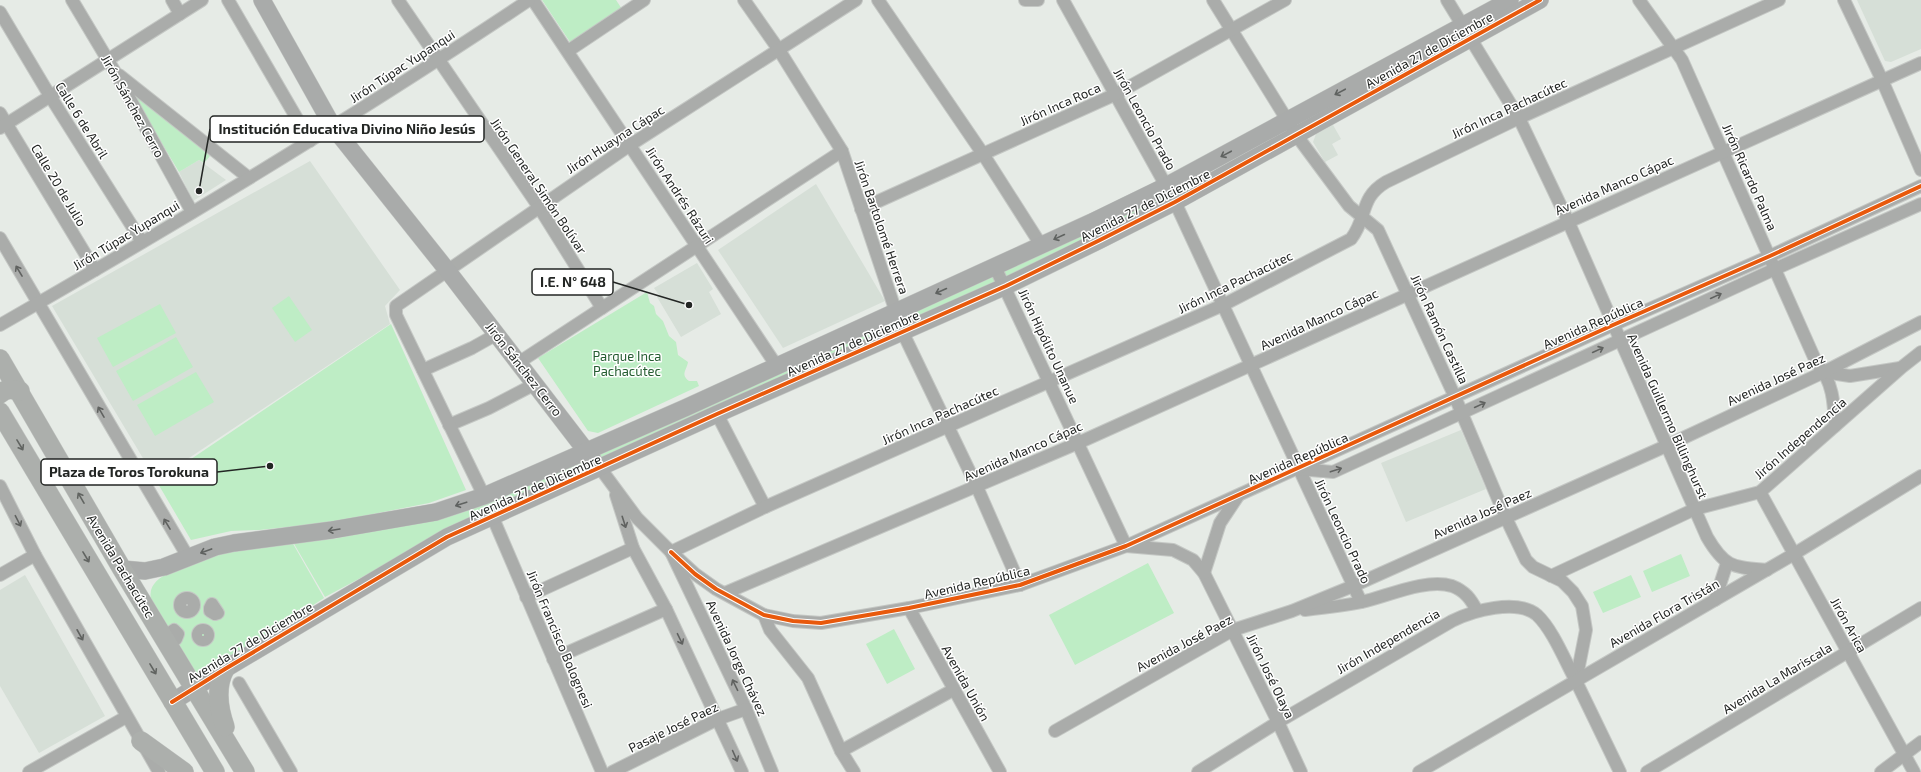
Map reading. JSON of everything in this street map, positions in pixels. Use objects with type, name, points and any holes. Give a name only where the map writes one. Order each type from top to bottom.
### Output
[{"type":"main road","name":"Avenida Pachacútec","points":[[0,358],[122,569],[245,772]]},
{"type":"main road","points":[[0,394],[3,391],[11,389],[20,391]]},
{"type":"main road","name":"Avenida Pachacútec","points":[[0,412],[215,772]]},
{"type":"main road","points":[[224,669],[219,679],[218,692],[223,723],[234,753]]},
{"type":"main road","points":[[141,742],[184,772]]},
{"type":"street","name":"Jirón Sánchez Cerro","points":[[72,0],[115,72],[192,212]]},
{"type":"street","points":[[172,0],[180,14]]},
{"type":"street","points":[[3,126],[202,0]]},
{"type":"street","points":[[228,0],[310,141]]},
{"type":"street","name":"Jirón Sánchez Cerro","points":[[262,0],[333,127],[447,270],[600,468]]},
{"type":"street","name":"Jirón General Simón Bolívar","points":[[398,0],[438,61],[539,207],[602,308]]},
{"type":"street","name":"Jirón Túpac Yupanqui","points":[[0,325],[95,270],[333,127],[438,61],[529,0]]},
{"type":"street","name":"Jirón Andrés Rázuri","points":[[533,0],[776,365]]},
{"type":"street","points":[[568,51],[644,0]]},
{"type":"street","name":"Jirón Bartolomé Herrera","points":[[744,0],[778,50],[842,151],[903,333],[977,487],[1020,585]]},
{"type":"street","name":"Jirón Huayna Cápac","points":[[423,370],[395,310],[396,306],[400,302],[630,145],[856,0]]},
{"type":"street","points":[[878,0],[983,154],[1041,245]]},
{"type":"street","points":[[1024,0],[1038,0]]},
{"type":"street","name":"Jirón Leoncio Prado","points":[[1063,0],[1175,202],[1361,602]]},
{"type":"street","name":"Jirón Ramón Castilla","points":[[1213,0],[1230,31],[1288,120],[1296,136],[1343,199],[1378,230],[1455,397],[1506,518],[1526,560],[1533,568],[1562,581],[1573,592],[1582,606],[1585,618],[1585,640],[1576,681]]},
{"type":"street","name":"Jirón Inca Roca","points":[[861,209],[1116,94],[1285,0]]},
{"type":"street","name":"Avenida Guillermo Billinghurst","points":[[1447,0],[1519,118],[1568,221],[1695,509],[1715,551],[1727,563]]},
{"type":"street","name":"Avenida 27 de Diciembre","points":[[172,702],[224,669],[447,537],[493,518],[717,414],[903,333],[1006,286],[1175,202],[1296,136],[1466,32],[1510,0]]},
{"type":"street","name":"Avenida 27 de Diciembre","points":[[122,569],[144,571],[164,567],[188,557],[234,543],[332,530],[436,512],[484,496],[587,452],[1092,222],[1166,186],[1288,120],[1466,32],[1540,0]]},
{"type":"street","name":"Jirón Ricardo Palma","points":[[1639,0],[1682,60],[1817,364],[1824,372],[1832,390],[1836,426]]},
{"type":"street","name":"Jirón Inca Pachacútec","points":[[671,552],[765,507],[1222,305],[1342,245],[1351,239],[1363,218],[1369,196],[1380,186],[1519,118],[1779,0]]},
{"type":"street","points":[[1844,0],[1882,80],[1921,170]]},
{"type":"street","name":"Calle 6 de Abril","points":[[0,12],[50,96],[142,242]]},
{"type":"street","name":"Avenida Manco Cápac","points":[[725,593],[1078,443],[1921,63]]},
{"type":"street","points":[[115,72],[249,178]]},
{"type":"street","name":"Calle 20 de Julio","points":[[0,113],[3,126],[95,270]]},
{"type":"street","points":[[518,363],[842,151]]},
{"type":"street","name":"Avenida República","points":[[671,552],[695,574],[725,593],[764,615],[793,621],[821,623],[909,608],[1020,585],[1126,546],[1613,325],[1770,256],[1921,186]]},
{"type":"street","name":"Avenida República","points":[[1298,469],[1333,472],[1775,269],[1921,204]]},
{"type":"street","points":[[1092,222],[1100,240]]},
{"type":"street","points":[[0,238],[188,557]]},
{"type":"street","name":"Jirón Hipólito Unanue","points":[[995,267],[1006,286],[1126,546]]},
{"type":"street","name":"Avenida José Paez","points":[[1055,731],[1233,630],[1292,611],[1353,586],[1506,518],[1666,446],[1824,372],[1921,322]]},
{"type":"street","points":[[484,496],[423,370],[472,348],[496,334]]},
{"type":"street","name":"Jirón Independencia","points":[[1551,576],[1695,509],[1760,492],[1921,352]]},
{"type":"street","points":[[1824,372],[1850,376],[1902,367]]},
{"type":"street","points":[[449,425],[489,408],[535,384]]},
{"type":"street","points":[[717,414],[765,507]]},
{"type":"street","name":"Avenida Jorge Chávez","points":[[600,468],[637,518],[671,552],[746,709],[772,772]]},
{"type":"street","name":"Avenida Flora Tristán","points":[[1419,772],[1767,570],[1921,476]]},
{"type":"street","name":"Avenida Jorge Chávez","points":[[612,484],[633,548],[666,609],[742,772]]},
{"type":"street","points":[[0,486],[35,555],[159,772]]},
{"type":"street","name":"Jirón Arica","points":[[1760,492],[1914,772]]},
{"type":"street","points":[[1204,573],[1220,522],[1239,495]]},
{"type":"street","name":"Jirón Francisco Bolognesi","points":[[493,518],[602,772]]},
{"type":"street","name":"Jirón José Olaya","points":[[1126,546],[1173,550],[1193,560],[1204,573],[1278,722],[1301,772]]},
{"type":"street","points":[[526,597],[633,548]]},
{"type":"street","points":[[0,575],[35,555]]},
{"type":"street","points":[[1715,600],[1727,563],[1740,567],[1767,570]]},
{"type":"street","points":[[1292,611],[1361,602],[1428,584],[1450,586],[1462,591],[1470,598],[1477,611]]},
{"type":"street","name":"Jirón Independencia","points":[[1198,772],[1278,722],[1452,621],[1477,611],[1505,607],[1522,609],[1536,614],[1546,625],[1576,681]]},
{"type":"street","name":"Avenida Unión","points":[[909,608],[953,690],[1000,772]]},
{"type":"street","name":"Avenida La Mariscala","points":[[1647,772],[1921,608]]},
{"type":"street","points":[[554,659],[666,609]]},
{"type":"street","points":[[764,615],[770,630],[808,678],[841,751],[854,772]]},
{"type":"street","points":[[1576,681],[1620,772]]},
{"type":"street","points":[[239,683],[291,772]]},
{"type":"street","points":[[841,751],[953,690]]},
{"type":"street","name":"Pasaje José Paez","points":[[612,772],[718,719],[746,709]]},
{"type":"street","points":[[29,772],[126,716]]},
{"type":"street","points":[[1881,772],[1921,742]]},
{"type":"shaded area","points":[[1857,0],[1921,0],[1921,49],[1891,62],[1885,61]]},
{"type":"shaded area","points":[[1333,125],[1341,139],[1332,144],[1338,155],[1325,162],[1313,142],[1316,134]]},
{"type":"shaded area","points":[[199,160],[226,180],[193,201],[179,172]]},
{"type":"shaded area","points":[[310,161],[400,290],[385,306],[390,324],[156,480],[52,306]]},
{"type":"shaded area","points":[[816,184],[885,301],[783,348],[718,250]]},
{"type":"shaded area","points":[[697,263],[713,289],[709,292],[721,314],[681,337],[657,297],[659,295],[654,288]]},
{"type":"shaded area","points":[[1461,430],[1486,489],[1406,522],[1381,463]]},
{"type":"shaded area","points":[[25,575],[105,716],[39,753],[0,686],[0,590]]},
{"type":"green space","points":[[542,0],[616,0],[622,9],[570,42]]},
{"type":"green space","points":[[129,88],[210,156],[204,163],[199,160],[179,172]]},
{"type":"green space","points":[[1165,190],[1171,202],[905,328],[900,313]]},
{"type":"green space","name":"Parque Inca Pachacútec","points":[[647,292],[650,303],[654,306],[656,314],[663,321],[669,336],[676,342],[678,355],[688,362],[684,374],[686,379],[689,381],[697,381],[699,386],[598,433],[588,431],[538,358]]},
{"type":"green space","points":[[289,296],[312,330],[295,342],[272,308]]},
{"type":"green space","points":[[160,304],[176,333],[113,367],[97,338]]},
{"type":"green space","points":[[893,316],[898,331],[601,464],[593,453]]},
{"type":"green space","points":[[391,324],[466,490],[429,503],[327,523],[259,530],[231,531],[191,540],[157,482]]},
{"type":"green space","points":[[176,337],[193,367],[133,401],[116,371]]},
{"type":"green space","points":[[196,372],[214,402],[155,436],[137,405]]},
{"type":"green space","points":[[586,454],[595,468],[439,536],[325,597],[293,542],[333,539],[436,518]]},
{"type":"green space","points":[[292,542],[324,598],[198,679],[151,599],[151,590],[155,582],[189,560],[216,551]]},
{"type":"green space","points":[[1681,554],[1690,576],[1652,592],[1643,571]]},
{"type":"green space","points":[[1148,563],[1174,613],[1075,665],[1049,615]]},
{"type":"green space","points":[[1631,575],[1641,597],[1603,613],[1593,592]]},
{"type":"green space","points":[[894,629],[915,669],[887,684],[866,644]]},
{"type":"cycle path","points":[[172,702],[447,537],[717,414],[1006,286],[1100,240],[1175,202],[1540,0]]},
{"type":"cycle path","points":[[671,552],[695,574],[716,589],[764,615],[793,621],[821,623],[909,608],[1020,585],[1126,546],[1613,325],[1770,256],[1921,186]]},
{"type":"place","name":"Institución Educativa Divino Niño Jesús","points":[[199,191]]},
{"type":"place","name":"I.E. N° 648","points":[[689,305]]},
{"type":"place","name":"Plaza de Toros Torokuna","points":[[270,466]]}]
